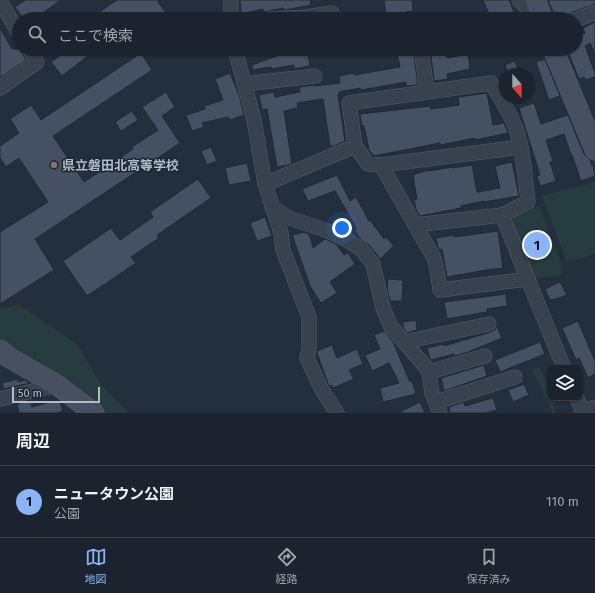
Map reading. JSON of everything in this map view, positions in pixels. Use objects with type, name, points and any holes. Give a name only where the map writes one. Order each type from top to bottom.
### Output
[{"type":"street","points":[[231,0],[231,12]]},
{"type":"street","points":[[519,0],[532,12]]},
{"type":"street","points":[[536,0],[540,12]]},
{"type":"street","points":[[0,1],[12,21]]},
{"type":"street","points":[[583,17],[595,12]]},
{"type":"street","points":[[0,88],[37,62],[33,56]]},
{"type":"street","points":[[237,56],[254,120],[265,184],[280,234],[283,250],[309,317],[309,349],[307,358],[322,390],[337,413]]},
{"type":"street","points":[[422,56],[427,91]]},
{"type":"street","points":[[557,56],[595,150]]},
{"type":"street","points":[[244,84],[315,76]]},
{"type":"street","points":[[415,225],[502,215],[528,202],[521,147],[516,129],[508,110],[491,83],[349,102],[355,146],[368,164],[381,165],[521,147]]},
{"type":"street","points":[[265,184],[355,146]]},
{"type":"street","points":[[381,165],[434,258],[440,290],[528,279]]},
{"type":"street","points":[[272,207],[288,218],[325,230],[349,241],[362,250],[373,264],[383,308],[391,328],[429,372],[432,393],[438,408],[515,377]]},
{"type":"street","points":[[502,215],[563,365]]},
{"type":"street","points":[[404,342],[489,324]]},
{"type":"street","points":[[0,350],[8,357],[57,385],[94,413]]},
{"type":"street","points":[[429,372],[485,356]]},
{"type":"street","points":[[0,399],[57,385]]},
{"type":"street","points":[[579,401],[586,411]]},
{"type":"green space","points":[[595,182],[595,254],[567,262],[542,196]]},
{"type":"green space","points":[[539,206],[562,266],[562,274],[538,279],[530,271],[511,225],[515,215]]},
{"type":"green space","points":[[18,304],[77,344],[99,382],[128,413],[94,413],[0,347],[0,310]]},
{"type":"green space","points":[[540,367],[547,386],[547,401],[532,370]]},
{"type":"green space","points":[[547,401],[552,401],[556,413],[553,413]]},
{"type":"building","points":[[25,0],[61,0],[44,12],[19,12],[15,7]]},
{"type":"building","points":[[117,0],[157,0],[165,12],[99,12]]},
{"type":"building","points":[[240,0],[310,0],[311,5],[285,10],[283,8],[263,12],[263,9],[250,12],[241,12]]},
{"type":"building","points":[[384,0],[412,0],[413,11],[386,12]]},
{"type":"building","points":[[483,0],[509,0],[514,12],[488,12]]},
{"type":"building","points":[[548,0],[595,0],[595,4],[573,12],[553,12]]},
{"type":"building","points":[[595,22],[595,54],[590,43],[585,46],[595,73],[595,77],[586,80],[584,77],[579,79],[570,56],[583,56],[583,34],[585,33],[583,28]]},
{"type":"building","points":[[0,28],[12,49],[12,56],[24,56],[26,60],[0,78]]},
{"type":"building","points":[[59,56],[88,56],[62,76],[51,62]]},
{"type":"building","points":[[137,56],[143,56],[152,70],[53,136],[84,182],[158,130],[142,107],[166,92],[175,107],[162,116],[180,143],[35,239],[54,270],[0,304],[0,232],[48,202],[19,158],[6,167],[0,158],[0,146],[19,133],[10,119],[31,105],[41,120]]},
{"type":"building","points":[[277,56],[308,56],[310,66],[294,69],[294,65],[272,69],[271,67],[253,70],[252,65]]},
{"type":"building","points":[[398,56],[414,56],[418,85],[406,86],[406,82],[361,90],[360,88],[339,92],[338,95],[345,141],[334,146],[330,146],[323,99],[297,103],[298,108],[284,111],[292,164],[277,167],[267,109],[262,110],[259,95],[274,92],[275,97],[300,92],[299,87],[340,83],[339,76],[354,73],[354,75],[400,67]]},
{"type":"building","points":[[431,56],[447,56],[447,58],[468,56],[470,69],[447,74],[448,79],[434,81]]},
{"type":"building","points":[[545,59],[560,96],[549,100],[536,62]]},
{"type":"building","points":[[515,61],[518,68],[506,68],[505,65]]},
{"type":"building","points":[[230,73],[239,95],[244,115],[230,120],[228,117],[202,123],[204,127],[192,131],[186,115],[205,109],[204,106],[223,100],[215,79]]},
{"type":"building","points":[[487,93],[493,125],[504,123],[508,133],[475,140],[475,138],[440,145],[440,143],[374,156],[369,150],[360,114],[430,106],[431,109],[459,105],[458,97]]},
{"type":"building","points":[[534,104],[541,124],[568,115],[584,154],[590,160],[592,166],[593,165],[595,176],[581,181],[564,134],[546,140],[553,161],[550,162],[556,181],[540,186],[537,176],[540,175],[519,108]]},
{"type":"building","points":[[132,111],[138,120],[121,131],[115,122]]},
{"type":"building","points":[[211,147],[217,161],[207,165],[201,151]]},
{"type":"building","points":[[512,162],[519,196],[484,201],[461,206],[461,208],[420,216],[416,209],[414,200],[417,199],[413,175],[428,170],[472,165],[477,192],[479,192],[500,188],[495,166]]},
{"type":"building","points":[[247,163],[251,181],[229,185],[225,168]]},
{"type":"building","points":[[337,175],[350,201],[356,197],[369,221],[370,220],[384,239],[386,237],[394,246],[380,259],[369,245],[360,239],[355,231],[357,229],[335,191],[308,201],[302,189]]},
{"type":"building","points":[[198,179],[211,198],[157,235],[159,238],[131,257],[136,263],[87,296],[63,261],[111,228],[120,240],[153,217],[150,212]]},
{"type":"building","points":[[265,217],[272,236],[257,241],[250,223]]},
{"type":"building","points":[[498,231],[503,268],[447,277],[442,249],[439,250],[436,238]]},
{"type":"building","points":[[304,232],[309,234],[313,248],[325,239],[336,244],[344,255],[348,253],[355,264],[330,282],[337,293],[321,303],[310,286],[292,235]]},
{"type":"building","points":[[388,279],[403,280],[402,301],[390,301],[387,288]]},
{"type":"building","points":[[560,282],[567,295],[550,300],[545,289]]},
{"type":"building","points":[[506,294],[507,306],[487,309],[487,312],[447,319],[444,302]]},
{"type":"building","points":[[416,320],[417,330],[407,333],[403,328],[403,322]]},
{"type":"building","points":[[578,321],[595,361],[595,374],[588,378],[579,358],[576,360],[562,328]]},
{"type":"building","points":[[497,326],[502,338],[455,356],[454,354],[430,359],[427,348],[444,344],[444,346],[491,332],[495,330]]},
{"type":"building","points":[[384,331],[393,342],[410,382],[412,381],[416,394],[383,402],[380,388],[399,383],[389,363],[372,371],[365,355],[380,349],[374,335]]},
{"type":"building","points":[[540,342],[545,354],[500,372],[495,360]]},
{"type":"building","points":[[332,345],[337,358],[357,349],[363,364],[349,370],[354,379],[333,388],[332,385],[329,386],[317,353],[317,351]]},
{"type":"building","points":[[484,365],[487,376],[444,391],[441,378]]},
{"type":"building","points":[[18,379],[18,382],[25,380],[30,383],[4,389],[2,383]]},
{"type":"building","points":[[524,384],[529,395],[513,402],[508,390]]},
{"type":"building","points":[[493,398],[497,410],[486,413],[450,413],[449,407],[464,402],[465,406]]},
{"type":"building","points":[[30,400],[32,407],[57,400],[60,402],[63,411],[57,413],[19,413],[17,404]]},
{"type":"building","points":[[420,402],[425,413],[398,413]]},
{"type":"place","name":"県立磐田北高等学校","points":[[54,165]]},
{"type":"place","name":"ニュータウン公園","points":[[537,245]]}]
